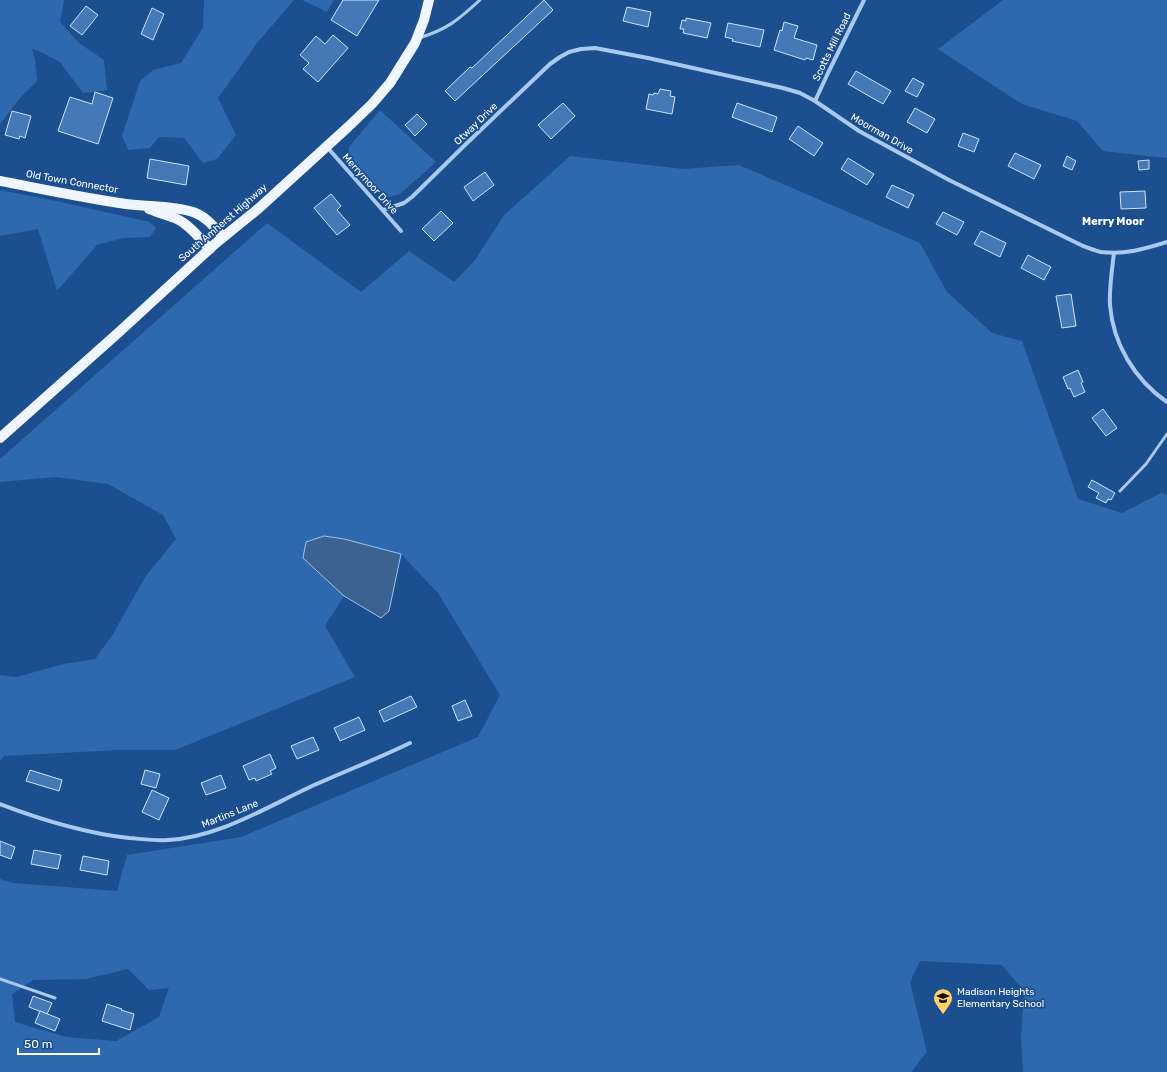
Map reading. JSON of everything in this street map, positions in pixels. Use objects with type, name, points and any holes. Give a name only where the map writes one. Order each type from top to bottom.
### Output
[{"type":"main road","name":"South Amherst Highway","points":[[0,438],[210,249],[258,209],[372,104],[390,83],[418,38],[428,0]]},
{"type":"main road","name":"Old Town Connector","points":[[0,181],[140,206],[175,208],[194,213],[210,222],[223,238]]},
{"type":"main road","name":"Old Town Connector","points":[[140,206],[180,221],[195,233],[210,249]]},
{"type":"street","name":"Scotts Mill Road","points":[[815,101],[864,0]]},
{"type":"street","name":"Moorman Drive","points":[[581,49],[595,48],[663,61],[800,93],[815,101],[859,131],[949,180],[1083,246],[1100,252],[1125,252],[1144,249],[1167,242]]},
{"type":"street","name":"Otway Drive","points":[[383,210],[404,203],[412,197],[550,64],[560,56],[581,49]]},
{"type":"street","name":"Merrymoor Drive","points":[[326,147],[401,231]]},
{"type":"street","points":[[1114,253],[1110,304],[1112,321],[1117,337],[1124,354],[1144,384],[1167,402]]},
{"type":"street","name":"Martins Lane","points":[[0,804],[60,824],[96,833],[148,840],[168,840],[190,837],[212,832],[233,824],[410,743]]},
{"type":"lane","points":[[418,38],[435,33],[454,23],[480,0]]},
{"type":"lane","points":[[1120,492],[1146,464],[1167,434]]},
{"type":"lane","points":[[0,979],[55,998]]},
{"type":"shaded area","points":[[0,0],[64,0],[60,22],[79,43],[104,60],[107,90],[83,93],[60,62],[32,49],[35,59],[37,81],[20,98],[0,124]]},
{"type":"shaded area","points":[[204,0],[294,0],[258,42],[218,98],[236,135],[217,159],[203,163],[184,138],[159,137],[150,148],[128,150],[122,136],[140,81],[153,70],[181,63],[203,28]]},
{"type":"shaded area","points":[[302,0],[334,0],[327,12]]},
{"type":"shaded area","points":[[1003,0],[1167,0],[1167,158],[1103,151],[1077,121],[1022,104],[938,49]]},
{"type":"shaded area","points":[[380,110],[436,162],[400,194],[389,197],[374,191],[348,156],[349,147]]},
{"type":"shaded area","points":[[570,156],[683,169],[739,165],[920,243],[947,292],[992,333],[1022,341],[1078,499],[1122,513],[1161,493],[1167,495],[1167,1072],[1023,1072],[1021,1037],[1024,991],[1002,965],[920,961],[910,982],[927,1052],[911,1072],[0,1072],[0,879],[13,883],[117,891],[127,855],[241,837],[478,737],[500,695],[438,593],[401,554],[344,539],[303,558],[344,596],[325,626],[355,677],[175,750],[118,750],[4,756],[0,761],[0,675],[16,677],[64,664],[95,659],[113,634],[145,577],[176,539],[163,515],[108,484],[55,477],[0,482],[0,459],[267,223],[361,292],[409,251],[454,282],[475,260],[504,215]],"holes":[[[128,969],[149,990],[169,988],[159,1017],[116,1041],[66,1037],[15,1022],[12,994],[33,980],[86,979]]]},
{"type":"shaded area","points":[[0,190],[150,222],[156,228],[150,237],[123,238],[97,245],[57,291],[38,229],[0,236]]},
{"type":"shaded area","points":[[324,536],[344,539],[401,554],[389,611],[381,618],[344,596],[303,558],[306,542]]},
{"type":"building","points":[[343,0],[379,0],[357,36],[331,20]]},
{"type":"building","points":[[544,0],[553,10],[455,101],[445,91],[470,67],[472,68]]},
{"type":"building","points":[[86,6],[98,15],[82,35],[70,26]]},
{"type":"building","points":[[627,7],[651,12],[648,27],[623,21]]},
{"type":"building","points":[[152,8],[164,14],[153,40],[141,34]]},
{"type":"building","points":[[686,18],[711,23],[707,38],[683,33],[684,29],[680,29],[682,20],[686,21]]},
{"type":"building","points":[[784,22],[798,26],[794,38],[817,45],[813,60],[806,58],[805,60],[774,50]]},
{"type":"building","points":[[728,23],[764,30],[760,47],[732,41],[733,39],[725,37]]},
{"type":"building","points":[[333,35],[348,48],[318,82],[303,69],[309,63],[300,55],[316,36],[325,44]]},
{"type":"building","points":[[856,71],[891,91],[883,104],[848,84]]},
{"type":"building","points":[[913,78],[924,84],[917,97],[905,91]]},
{"type":"building","points":[[660,89],[671,91],[670,96],[675,97],[672,114],[646,109],[649,94],[658,94]]},
{"type":"building","points":[[95,92],[113,98],[98,144],[58,131],[70,97],[92,104]]},
{"type":"building","points":[[563,103],[575,116],[551,139],[538,125]]},
{"type":"building","points":[[737,103],[777,117],[772,132],[732,117]]},
{"type":"building","points":[[915,108],[935,119],[927,133],[907,122]]},
{"type":"building","points":[[12,111],[31,116],[25,138],[20,136],[19,139],[5,135]]},
{"type":"building","points":[[417,114],[427,124],[415,136],[405,125]]},
{"type":"building","points":[[798,126],[823,143],[814,156],[789,139]]},
{"type":"building","points":[[963,133],[979,139],[974,152],[958,146]]},
{"type":"building","points":[[1015,153],[1041,165],[1034,179],[1008,166]]},
{"type":"building","points":[[1067,156],[1076,161],[1072,170],[1063,166]]},
{"type":"building","points":[[848,158],[874,174],[867,185],[841,169]]},
{"type":"building","points":[[150,159],[189,166],[186,185],[147,178]]},
{"type":"building","points":[[1149,160],[1149,169],[1139,170],[1138,161]]},
{"type":"building","points":[[485,172],[494,185],[473,201],[464,187]]},
{"type":"building","points":[[892,185],[914,195],[908,208],[886,197]]},
{"type":"building","points":[[1145,191],[1146,208],[1121,209],[1120,192]]},
{"type":"building","points":[[331,194],[341,206],[337,210],[350,225],[337,235],[314,208]]},
{"type":"building","points":[[441,211],[453,223],[434,241],[422,229]]},
{"type":"building","points":[[943,212],[964,222],[957,235],[936,224]]},
{"type":"building","points":[[981,231],[1006,243],[1000,257],[974,244]]},
{"type":"building","points":[[1028,255],[1051,267],[1044,280],[1021,268]]},
{"type":"building","points":[[1071,294],[1076,326],[1062,328],[1056,296]]},
{"type":"building","points":[[1078,370],[1085,392],[1074,397],[1070,388],[1068,389],[1063,377]]},
{"type":"building","points":[[1103,409],[1117,428],[1106,436],[1092,418]]},
{"type":"building","points":[[1092,480],[1115,493],[1111,500],[1108,499],[1106,503],[1096,498],[1099,493],[1088,487]]},
{"type":"building","points":[[411,696],[417,707],[384,722],[379,711]]},
{"type":"building","points":[[465,700],[472,716],[458,721],[452,706]]},
{"type":"building","points":[[359,717],[365,730],[340,741],[334,728]]},
{"type":"building","points":[[313,737],[319,750],[297,759],[291,746]]},
{"type":"building","points":[[270,754],[276,768],[270,771],[272,774],[256,781],[255,778],[249,780],[243,766]]},
{"type":"building","points":[[30,770],[62,780],[59,791],[26,781]]},
{"type":"building","points":[[145,770],[160,774],[156,788],[141,784]]},
{"type":"building","points":[[221,775],[226,788],[206,795],[201,783]]},
{"type":"building","points":[[152,790],[169,798],[159,820],[142,812]]},
{"type":"building","points":[[0,841],[15,847],[11,859],[0,855]]},
{"type":"building","points":[[34,850],[61,855],[58,869],[31,864]]},
{"type":"building","points":[[83,856],[109,861],[107,875],[80,870]]},
{"type":"building","points":[[33,996],[52,1003],[47,1014],[29,1007]]},
{"type":"building","points":[[107,1004],[134,1014],[130,1030],[102,1021]]},
{"type":"building","points":[[40,1011],[60,1019],[55,1031],[35,1023]]},
{"type":"place","name":"Madison Heights Elementary School","points":[[943,1015]]},
{"type":"district","name":"Merry Moor","points":[[1113,221]]}]
